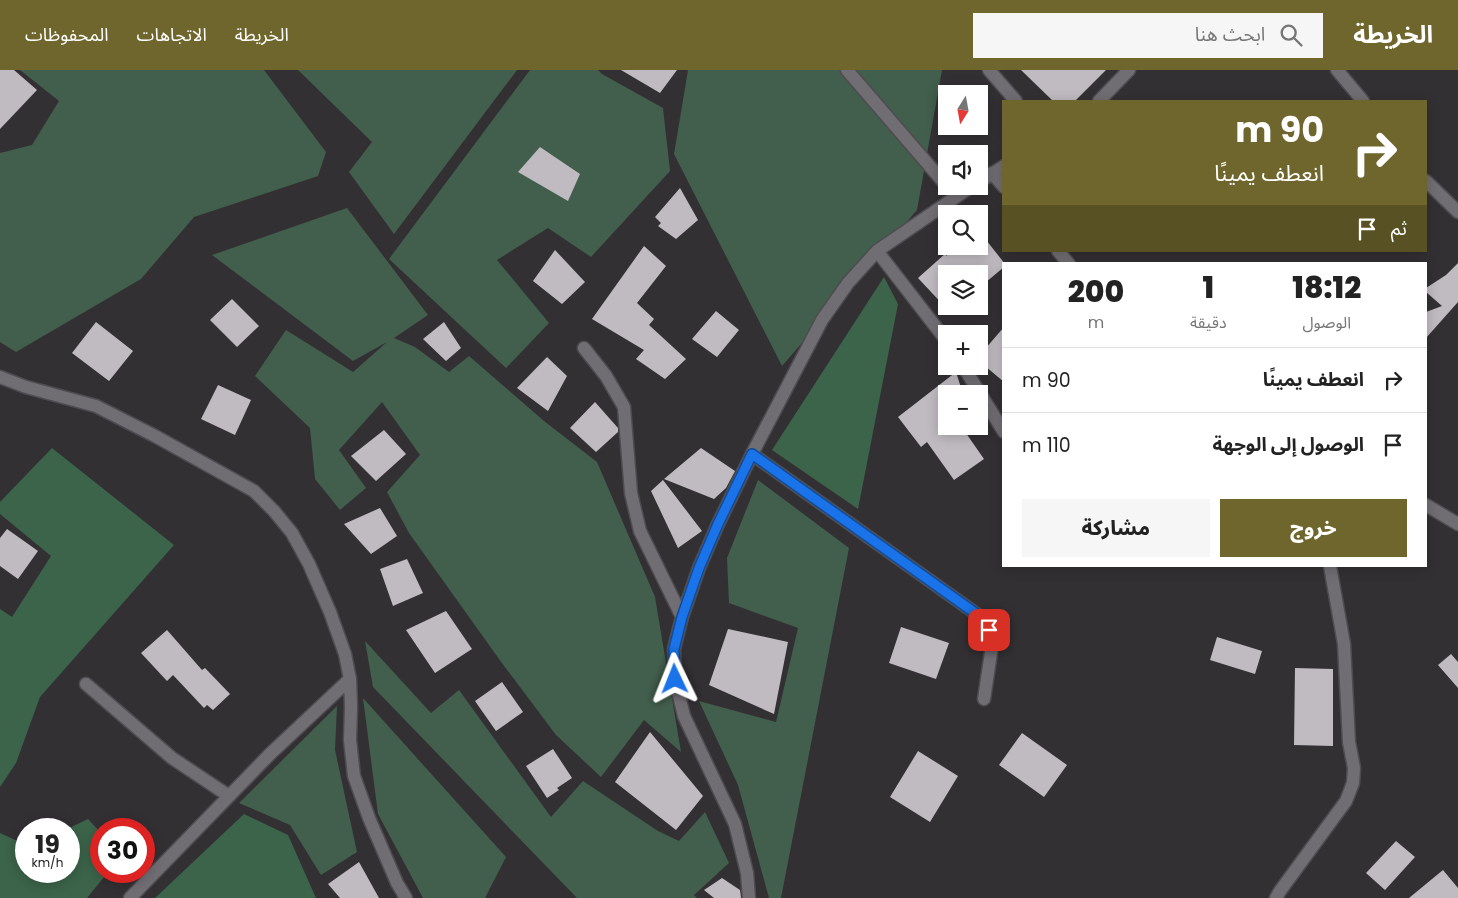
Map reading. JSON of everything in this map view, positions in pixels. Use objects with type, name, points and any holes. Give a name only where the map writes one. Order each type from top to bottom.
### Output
[{"type":"street","points":[[847,70],[938,176]]},
{"type":"street","points":[[989,70],[1015,100]]},
{"type":"street","points":[[1100,100],[1129,70]]},
{"type":"street","points":[[1337,70],[1362,100]]},
{"type":"street","points":[[988,176],[1002,167]]},
{"type":"street","points":[[992,173],[1002,185]]},
{"type":"street","points":[[1427,182],[1458,212]]},
{"type":"street","points":[[749,898],[747,873],[735,824],[684,716],[675,679],[674,649],[682,617],[699,568],[718,524],[752,454],[822,320],[848,283],[877,251],[960,195]]},
{"type":"street","points":[[877,251],[938,330]]},
{"type":"street","points":[[1059,252],[1067,262]]},
{"type":"street","points":[[584,348],[606,376],[624,407],[631,493],[640,531],[682,617]]},
{"type":"street","points":[[969,375],[1002,429]]},
{"type":"street","points":[[0,377],[26,387],[96,406],[155,436],[254,491],[292,532],[309,564],[330,612],[345,654],[350,679],[350,740],[354,776],[369,818],[397,883],[406,898]]},
{"type":"street","points":[[752,454],[978,615],[989,630],[992,646],[984,699]]},
{"type":"street","points":[[1427,506],[1458,524]]},
{"type":"street","points":[[1276,898],[1346,802],[1353,783],[1354,768],[1348,742],[1344,644],[1330,567]]},
{"type":"street","points":[[130,898],[270,754],[350,679]]},
{"type":"street","points":[[86,684],[172,758],[229,796]]},
{"type":"green space","points":[[20,70],[264,70],[326,152],[318,176],[194,217],[141,279],[16,352],[0,342],[0,153],[32,145],[59,101]]},
{"type":"green space","points":[[298,70],[517,70],[394,234],[349,172],[372,142]]},
{"type":"green space","points":[[530,70],[598,70],[663,108],[670,171],[591,257],[548,228],[497,260],[549,323],[506,368],[389,259]]},
{"type":"green space","points":[[688,70],[942,70],[917,210],[782,366],[674,154]]},
{"type":"green space","points":[[347,208],[428,315],[394,338],[415,347],[449,372],[469,356],[544,421],[597,462],[655,597],[681,752],[644,720],[601,777],[556,735],[409,533],[387,492],[420,455],[382,402],[339,450],[366,488],[340,510],[315,479],[310,428],[255,376],[286,330],[353,372],[387,342],[353,361],[212,255]]},
{"type":"green space","points":[[884,277],[898,304],[858,509],[772,450]]},
{"type":"green space","points":[[52,448],[174,545],[40,697],[16,763],[0,787],[0,609],[12,617],[51,556],[0,514],[0,502]]},
{"type":"green space","points":[[758,480],[849,548],[781,898],[769,898],[738,785],[699,701],[776,722],[798,628],[729,603],[727,558]]},
{"type":"green space","points":[[365,641],[431,713],[459,690],[551,817],[583,781],[658,831],[679,841],[705,812],[729,863],[694,895],[697,898],[577,898],[373,687]]},
{"type":"green space","points":[[363,698],[506,857],[485,898],[423,898],[378,814]]},
{"type":"green space","points":[[337,706],[335,750],[357,852],[321,875],[290,825],[239,803]]},
{"type":"green space","points":[[244,814],[288,835],[316,898],[155,898]]},
{"type":"green space","points":[[88,819],[90,821],[90,883],[99,883],[87,898],[0,898],[0,833],[15,840],[15,883],[80,883],[80,823]]},
{"type":"building","points":[[0,70],[14,70],[37,90],[0,129]]},
{"type":"building","points":[[621,70],[677,70],[660,93]]},
{"type":"building","points":[[1021,70],[1106,70],[1076,100],[1052,100]]},
{"type":"building","points":[[540,147],[580,174],[568,201],[518,172]]},
{"type":"building","points":[[680,188],[698,220],[676,239],[658,226],[661,223],[655,217]]},
{"type":"building","points":[[988,242],[1003,262],[1002,269],[988,280],[988,265],[938,265],[938,299],[918,278],[944,255],[988,255]]},
{"type":"building","points":[[644,246],[666,266],[637,303],[654,319],[649,325],[686,359],[665,379],[636,359],[644,350],[592,319]]},
{"type":"building","points":[[555,250],[585,282],[562,304],[533,281]]},
{"type":"building","points":[[1458,263],[1458,302],[1427,337],[1427,312],[1442,306],[1427,293],[1427,287],[1446,275]]},
{"type":"building","points":[[232,299],[259,326],[237,347],[210,320]]},
{"type":"building","points":[[716,311],[739,330],[717,357],[692,339]]},
{"type":"building","points":[[96,322],[133,351],[109,381],[72,353]]},
{"type":"building","points":[[444,322],[461,348],[446,361],[423,339]]},
{"type":"building","points":[[1002,329],[1002,380],[988,369],[988,346]]},
{"type":"building","points":[[547,357],[567,376],[548,411],[517,388]]},
{"type":"building","points":[[952,375],[957,375],[960,385],[939,385]]},
{"type":"building","points":[[218,385],[251,400],[235,435],[201,419]]},
{"type":"building","points":[[938,386],[938,435],[967,435],[984,459],[954,480],[927,442],[921,447],[898,417]]},
{"type":"building","points":[[595,402],[618,428],[618,432],[596,452],[570,428]]},
{"type":"building","points":[[384,430],[406,454],[376,481],[351,456]]},
{"type":"building","points":[[701,448],[735,471],[726,488],[714,499],[664,479]]},
{"type":"building","points":[[663,480],[702,531],[678,548],[651,491]]},
{"type":"building","points":[[380,508],[397,536],[371,554],[344,524]]},
{"type":"building","points":[[7,529],[38,551],[18,579],[0,566],[0,538]]},
{"type":"building","points":[[407,559],[423,593],[393,606],[380,569]]},
{"type":"building","points":[[446,611],[472,649],[435,673],[406,630]]},
{"type":"building","points":[[901,627],[949,643],[936,679],[889,663]]},
{"type":"building","points":[[728,629],[788,642],[774,714],[709,685]]},
{"type":"building","points":[[167,630],[202,670],[205,668],[230,694],[213,710],[207,705],[204,708],[173,675],[167,681],[141,653]]},
{"type":"building","points":[[1217,637],[1262,651],[1255,674],[1210,660]]},
{"type":"building","points":[[1451,654],[1458,662],[1458,688],[1438,665]]},
{"type":"building","points":[[1295,668],[1333,669],[1333,746],[1294,745]]},
{"type":"building","points":[[502,682],[523,712],[496,731],[475,701]]},
{"type":"building","points":[[650,732],[703,796],[676,830],[615,782]]},
{"type":"building","points":[[1022,733],[1067,765],[1044,797],[999,765]]},
{"type":"building","points":[[553,749],[572,778],[557,788],[559,790],[547,798],[526,766]]},
{"type":"building","points":[[918,751],[958,776],[930,822],[890,797]]},
{"type":"building","points":[[1396,841],[1415,857],[1385,890],[1366,873]]},
{"type":"building","points":[[359,862],[379,898],[340,898],[328,884]]},
{"type":"building","points":[[1443,870],[1458,888],[1458,898],[1409,898]]},
{"type":"building","points":[[722,878],[740,890],[741,898],[714,898],[704,890]]},
{"type":"route","points":[[675,679],[674,649],[682,617],[699,568],[752,454],[978,615],[989,630]]}]
